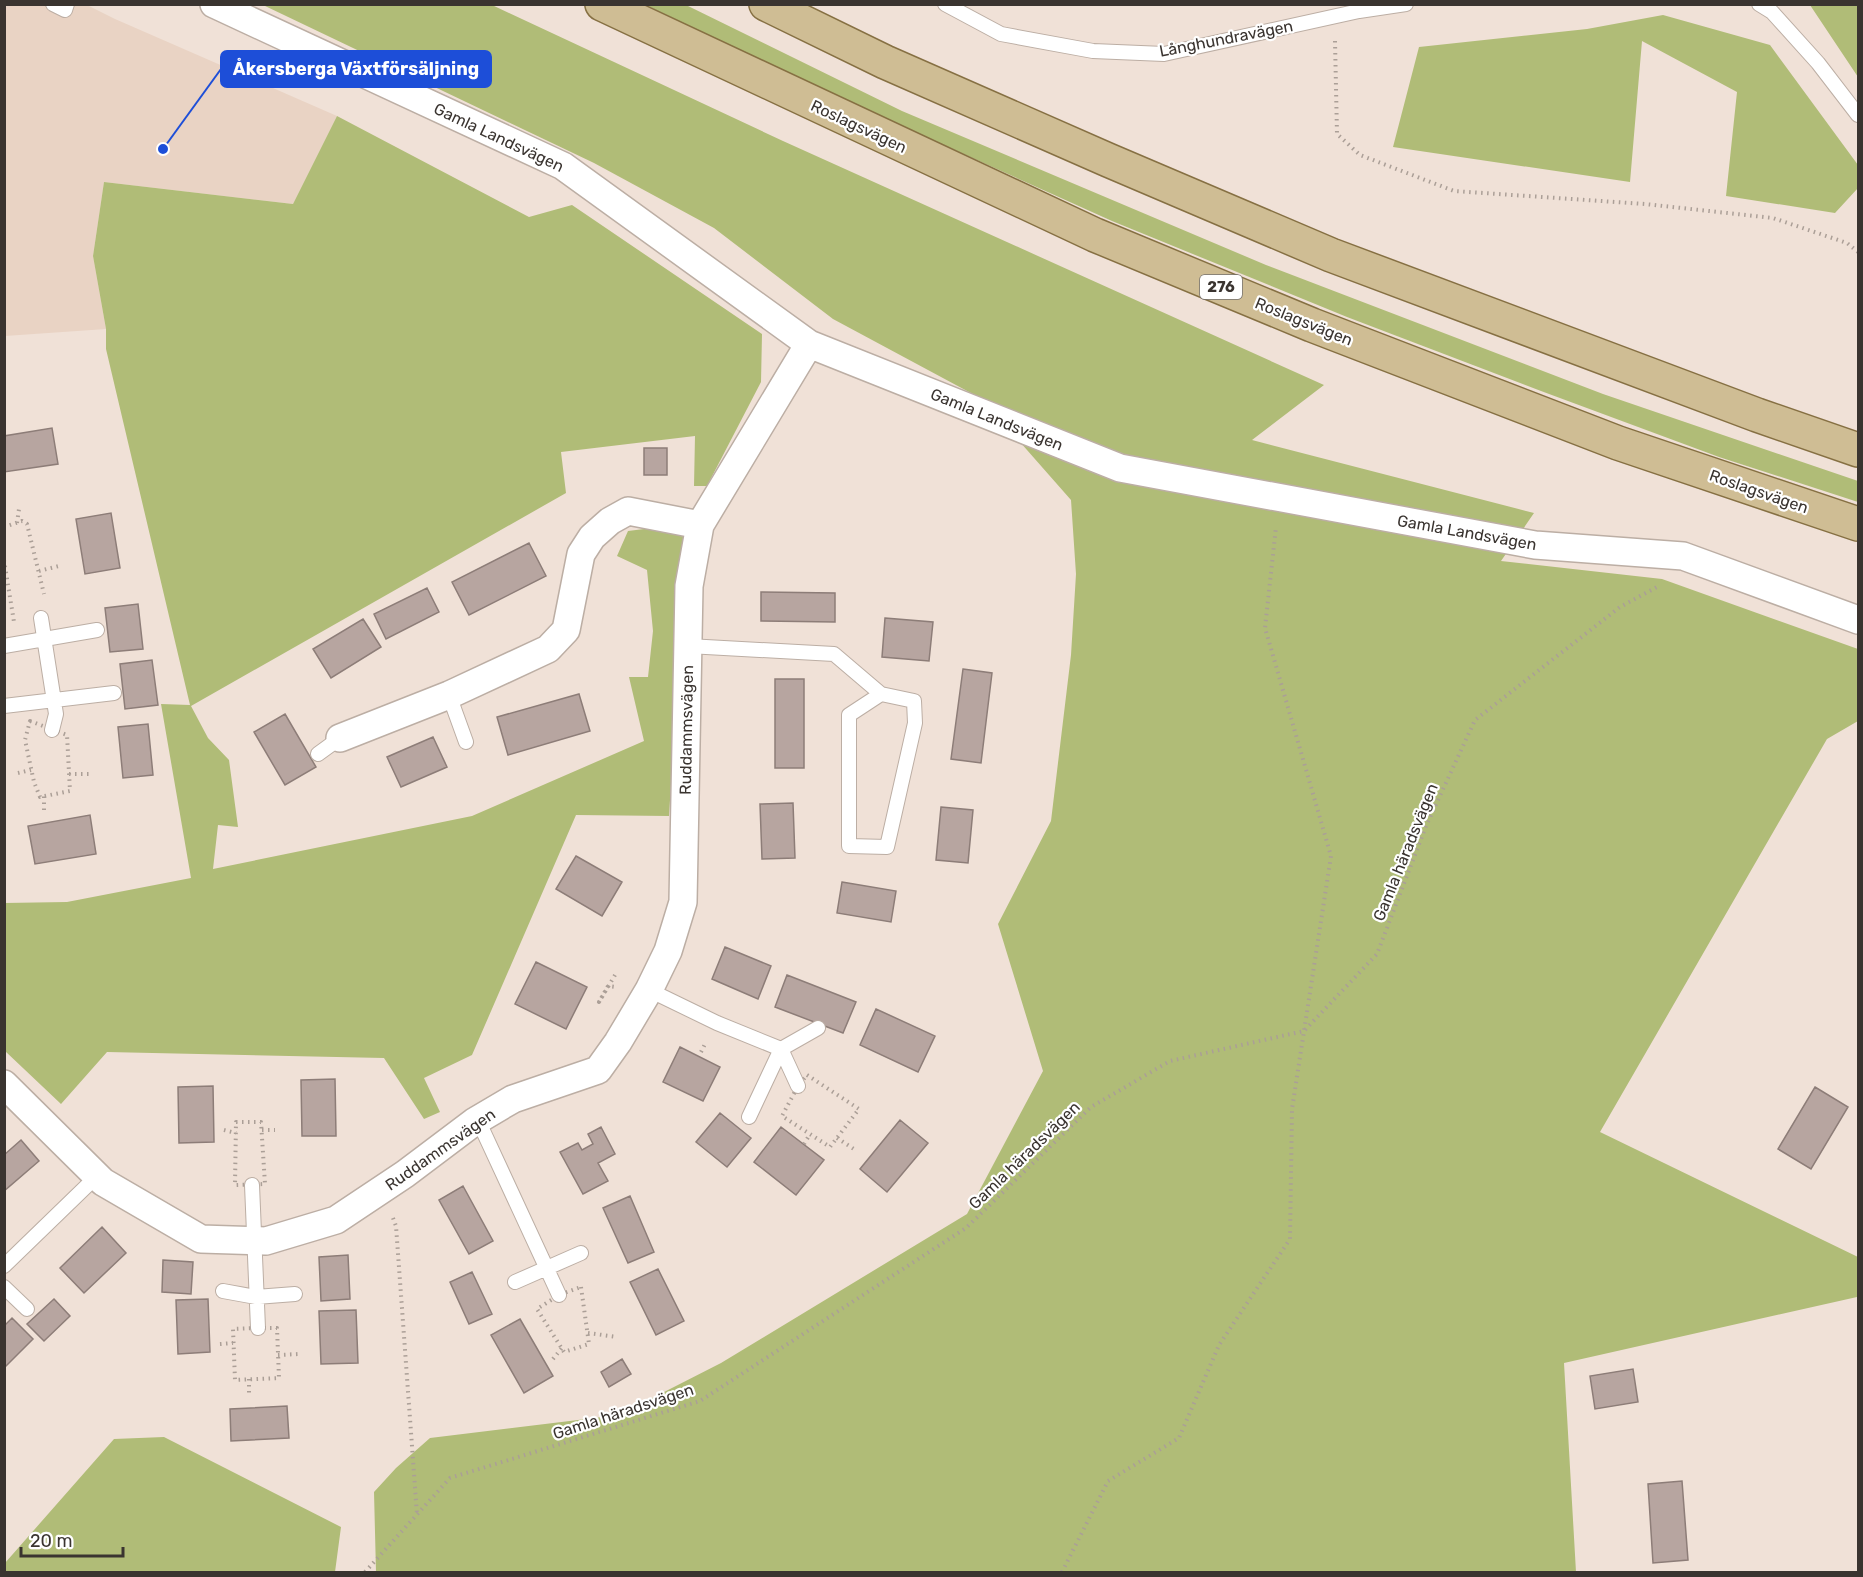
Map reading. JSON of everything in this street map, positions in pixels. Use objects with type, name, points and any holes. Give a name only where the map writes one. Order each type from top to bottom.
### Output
[{"type":"main road","name":"Roslagsvägen","points":[[602,4],[1095,235],[1312,325],[1618,443],[1858,524]]},
{"type":"main road","points":[[766,4],[885,62],[1331,255],[1757,416],[1858,450]]},
{"type":"street","name":"Gamla Landsvägen","points":[[214,4],[563,166],[809,344],[1119,468],[1535,545],[1683,556],[1858,620]]},
{"type":"street","name":"Ruddammsvägen","points":[[4,1084],[103,1182],[201,1239],[266,1241],[336,1220],[478,1120],[513,1099],[598,1070],[618,1042],[649,990],[668,951],[683,902],[689,586],[700,525],[809,344]]},
{"type":"street","points":[[340,738],[449,695],[548,649],[566,630],[581,554],[592,537],[610,521],[628,511],[700,525]]},
{"type":"lane","points":[[53,4],[65,10],[67,4]]},
{"type":"lane","name":"Långhundravägen","points":[[945,4],[1001,34],[1093,51],[1164,54],[1335,16],[1406,4]]},
{"type":"lane","points":[[1759,4],[1772,12],[1818,63],[1858,115]]},
{"type":"lane","points":[[41,618],[56,714],[52,730]]},
{"type":"lane","points":[[4,646],[97,630]]},
{"type":"lane","points":[[688,646],[834,654],[881,694],[914,701],[915,723],[887,847],[849,846],[849,715],[881,694]]},
{"type":"lane","points":[[4,706],[114,693]]},
{"type":"lane","points":[[449,695],[466,742]]},
{"type":"lane","points":[[318,754],[340,738]]},
{"type":"lane","points":[[649,990],[717,1023],[781,1049],[802,1081]]},
{"type":"lane","points":[[749,1118],[781,1049],[818,1028]]},
{"type":"lane","points":[[478,1120],[559,1295]]},
{"type":"lane","points":[[4,1266],[97,1176]]},
{"type":"lane","points":[[252,1185],[258,1328]]},
{"type":"lane","points":[[515,1282],[581,1253]]},
{"type":"lane","points":[[4,1287],[27,1309]]},
{"type":"lane","points":[[223,1291],[256,1297],[295,1294]]},
{"type":"path","points":[[1335,16],[1337,134],[1360,155],[1454,191],[1645,204],[1773,218],[1847,243],[1858,252]]},
{"type":"path","points":[[1062,1572],[1108,1481],[1179,1438],[1219,1345],[1290,1239],[1292,1109],[1331,856],[1265,628],[1279,498]]},
{"type":"path","points":[[17,523],[19,509]]},
{"type":"path","points":[[4,527],[22,521],[27,524],[50,616],[14,624],[4,560]]},
{"type":"path","name":"Gamla häradsvägen","points":[[365,1572],[450,1478],[700,1401],[966,1228],[1091,1107],[1170,1061],[1304,1031],[1377,954],[1426,826],[1475,720],[1620,607],[1682,573],[1683,556]]},
{"type":"path","points":[[39,571],[59,566]]},
{"type":"path","points":[[30,721],[67,735],[70,791],[40,797],[31,770],[25,740],[30,721]]},
{"type":"path","points":[[18,773],[31,770]]},
{"type":"path","points":[[69,774],[89,774]]},
{"type":"path","points":[[44,795],[44,810]]},
{"type":"path","points":[[782,1116],[830,1147],[859,1109],[802,1081]]},
{"type":"path","points":[[236,1122],[261,1122],[265,1184],[235,1185],[236,1133],[236,1122]]},
{"type":"path","points":[[224,1130],[236,1133]]},
{"type":"path","points":[[262,1130],[275,1130]]},
{"type":"path","points":[[804,1144],[810,1134]]},
{"type":"path","points":[[837,1138],[857,1151]]},
{"type":"path","points":[[382,1189],[396,1226],[417,1515]]},
{"type":"path","points":[[588,1333],[617,1337]]},
{"type":"path","points":[[220,1344],[233,1343]]},
{"type":"path","points":[[553,1359],[562,1348]]},
{"type":"path","points":[[278,1355],[299,1354]]},
{"type":"path","points":[[249,1379],[249,1396]]},
{"type":"shaded area","points":[[5,5],[87,5],[337,116],[293,204],[104,182],[93,256],[106,329],[5,336]]},
{"type":"green space","points":[[263,5],[492,5],[783,141],[1324,385],[1252,440],[1534,513],[1501,561],[1662,579],[1858,649],[1858,721],[1827,739],[1600,1132],[1858,1257],[1857,1297],[1564,1363],[1576,1572],[376,1572],[374,1492],[396,1468],[430,1438],[619,1415],[721,1363],[967,1214],[1043,1071],[998,924],[1051,821],[1071,655],[1076,574],[1071,500],[982,399],[833,319],[714,228],[594,163]]},
{"type":"green space","points":[[646,5],[686,5],[902,111],[1266,265],[1603,394],[1858,481],[1858,502],[1719,457],[1541,391],[1347,317],[1112,221],[815,87]]},
{"type":"green space","points":[[1810,5],[1858,5],[1858,77]]},
{"type":"green space","points":[[1663,15],[1770,45],[1858,165],[1858,188],[1835,213],[1726,196],[1737,92],[1642,41],[1630,182],[1393,147],[1419,47],[1587,29]]},
{"type":"green space","points":[[337,116],[529,217],[572,205],[762,334],[761,382],[707,486],[694,486],[695,436],[561,452],[566,493],[191,706],[208,738],[229,760],[238,827],[218,825],[213,869],[472,816],[644,741],[629,677],[648,677],[653,631],[647,570],[617,556],[628,531],[660,527],[687,532],[669,816],[576,815],[472,1055],[424,1078],[440,1112],[424,1119],[384,1058],[107,1052],[61,1104],[5,1051],[4,903],[67,902],[191,878],[161,704],[190,705],[106,349],[106,329],[93,256],[104,182],[293,204]]},
{"type":"green space","points":[[164,1437],[341,1527],[335,1572],[5,1572],[5,1563],[114,1439]]},
{"type":"building","points":[[52,428],[58,464],[4,472],[4,436]]},
{"type":"building","points":[[644,448],[667,448],[667,475],[644,475]]},
{"type":"building","points":[[111,513],[120,568],[85,574],[76,519]]},
{"type":"building","points":[[529,543],[546,576],[469,615],[452,582]]},
{"type":"building","points":[[427,588],[439,612],[386,639],[374,614]]},
{"type":"building","points":[[761,592],[835,593],[835,622],[761,621]]},
{"type":"building","points":[[138,604],[143,649],[110,652],[105,608]]},
{"type":"building","points":[[885,618],[933,622],[929,661],[882,657]]},
{"type":"building","points":[[363,619],[381,647],[331,678],[313,649]]},
{"type":"building","points":[[152,660],[158,705],[125,709],[120,664]]},
{"type":"building","points":[[963,669],[992,673],[981,763],[951,759]]},
{"type":"building","points":[[775,679],[804,679],[804,768],[775,768]]},
{"type":"building","points":[[579,694],[590,731],[508,755],[497,717]]},
{"type":"building","points":[[285,714],[316,767],[285,785],[254,732]]},
{"type":"building","points":[[148,724],[153,775],[123,778],[118,727]]},
{"type":"building","points":[[433,737],[447,767],[401,787],[387,757]]},
{"type":"building","points":[[793,803],[795,858],[762,859],[760,804]]},
{"type":"building","points":[[941,807],[973,810],[968,863],[936,860]]},
{"type":"building","points":[[90,815],[96,854],[35,864],[28,826]]},
{"type":"building","points":[[576,856],[622,882],[602,916],[556,889]]},
{"type":"building","points":[[842,882],[896,891],[891,922],[837,913]]},
{"type":"building","points":[[725,947],[771,966],[758,999],[712,979]]},
{"type":"building","points":[[536,962],[587,987],[566,1029],[515,1004]]},
{"type":"building","points":[[787,975],[856,1002],[843,1033],[775,1007]]},
{"type":"building","points":[[876,1009],[935,1036],[918,1072],[860,1045]]},
{"type":"building","points":[[680,1047],[720,1067],[703,1101],[663,1082]]},
{"type":"building","points":[[335,1079],[336,1136],[302,1136],[301,1080]]},
{"type":"building","points":[[213,1086],[214,1142],[179,1143],[178,1087]]},
{"type":"building","points":[[1815,1087],[1848,1107],[1811,1169],[1778,1149]]},
{"type":"building","points":[[720,1113],[751,1138],[727,1167],[696,1142]]},
{"type":"building","points":[[900,1120],[928,1143],[887,1192],[860,1169]]},
{"type":"building","points":[[601,1127],[615,1154],[598,1163],[608,1181],[583,1194],[560,1152],[578,1143],[582,1150],[593,1144],[588,1134]]},
{"type":"building","points":[[781,1127],[824,1160],[796,1195],[754,1162]]},
{"type":"building","points":[[21,1140],[39,1161],[4,1191],[4,1155]]},
{"type":"building","points":[[463,1186],[493,1241],[469,1254],[439,1200]]},
{"type":"building","points":[[630,1196],[654,1252],[628,1263],[603,1208]]},
{"type":"building","points":[[102,1227],[126,1253],[84,1293],[60,1268]]},
{"type":"building","points":[[348,1255],[350,1299],[321,1301],[319,1257]]},
{"type":"building","points":[[163,1260],[193,1262],[191,1294],[162,1292]]},
{"type":"building","points":[[658,1269],[684,1321],[656,1335],[630,1282]]},
{"type":"building","points":[[472,1272],[492,1314],[469,1324],[450,1282]]},
{"type":"building","points":[[54,1299],[70,1316],[44,1341],[27,1324]]},
{"type":"building","points":[[208,1299],[210,1352],[178,1354],[176,1300]]},
{"type":"building","points":[[356,1310],[358,1363],[321,1364],[319,1311]]},
{"type":"building","points":[[12,1318],[33,1339],[4,1368],[4,1326]]},
{"type":"building","points":[[520,1319],[553,1376],[524,1393],[491,1335]]},
{"type":"building","points":[[622,1359],[631,1374],[609,1387],[601,1372]]},
{"type":"building","points":[[1633,1369],[1638,1402],[1595,1409],[1590,1376]]},
{"type":"building","points":[[287,1406],[289,1438],[231,1441],[230,1409]]},
{"type":"building","points":[[1682,1481],[1688,1560],[1653,1563],[1648,1484]]},
{"type":"place","name":"Åkersberga Växtförsäljning","points":[[163,149]]}]
